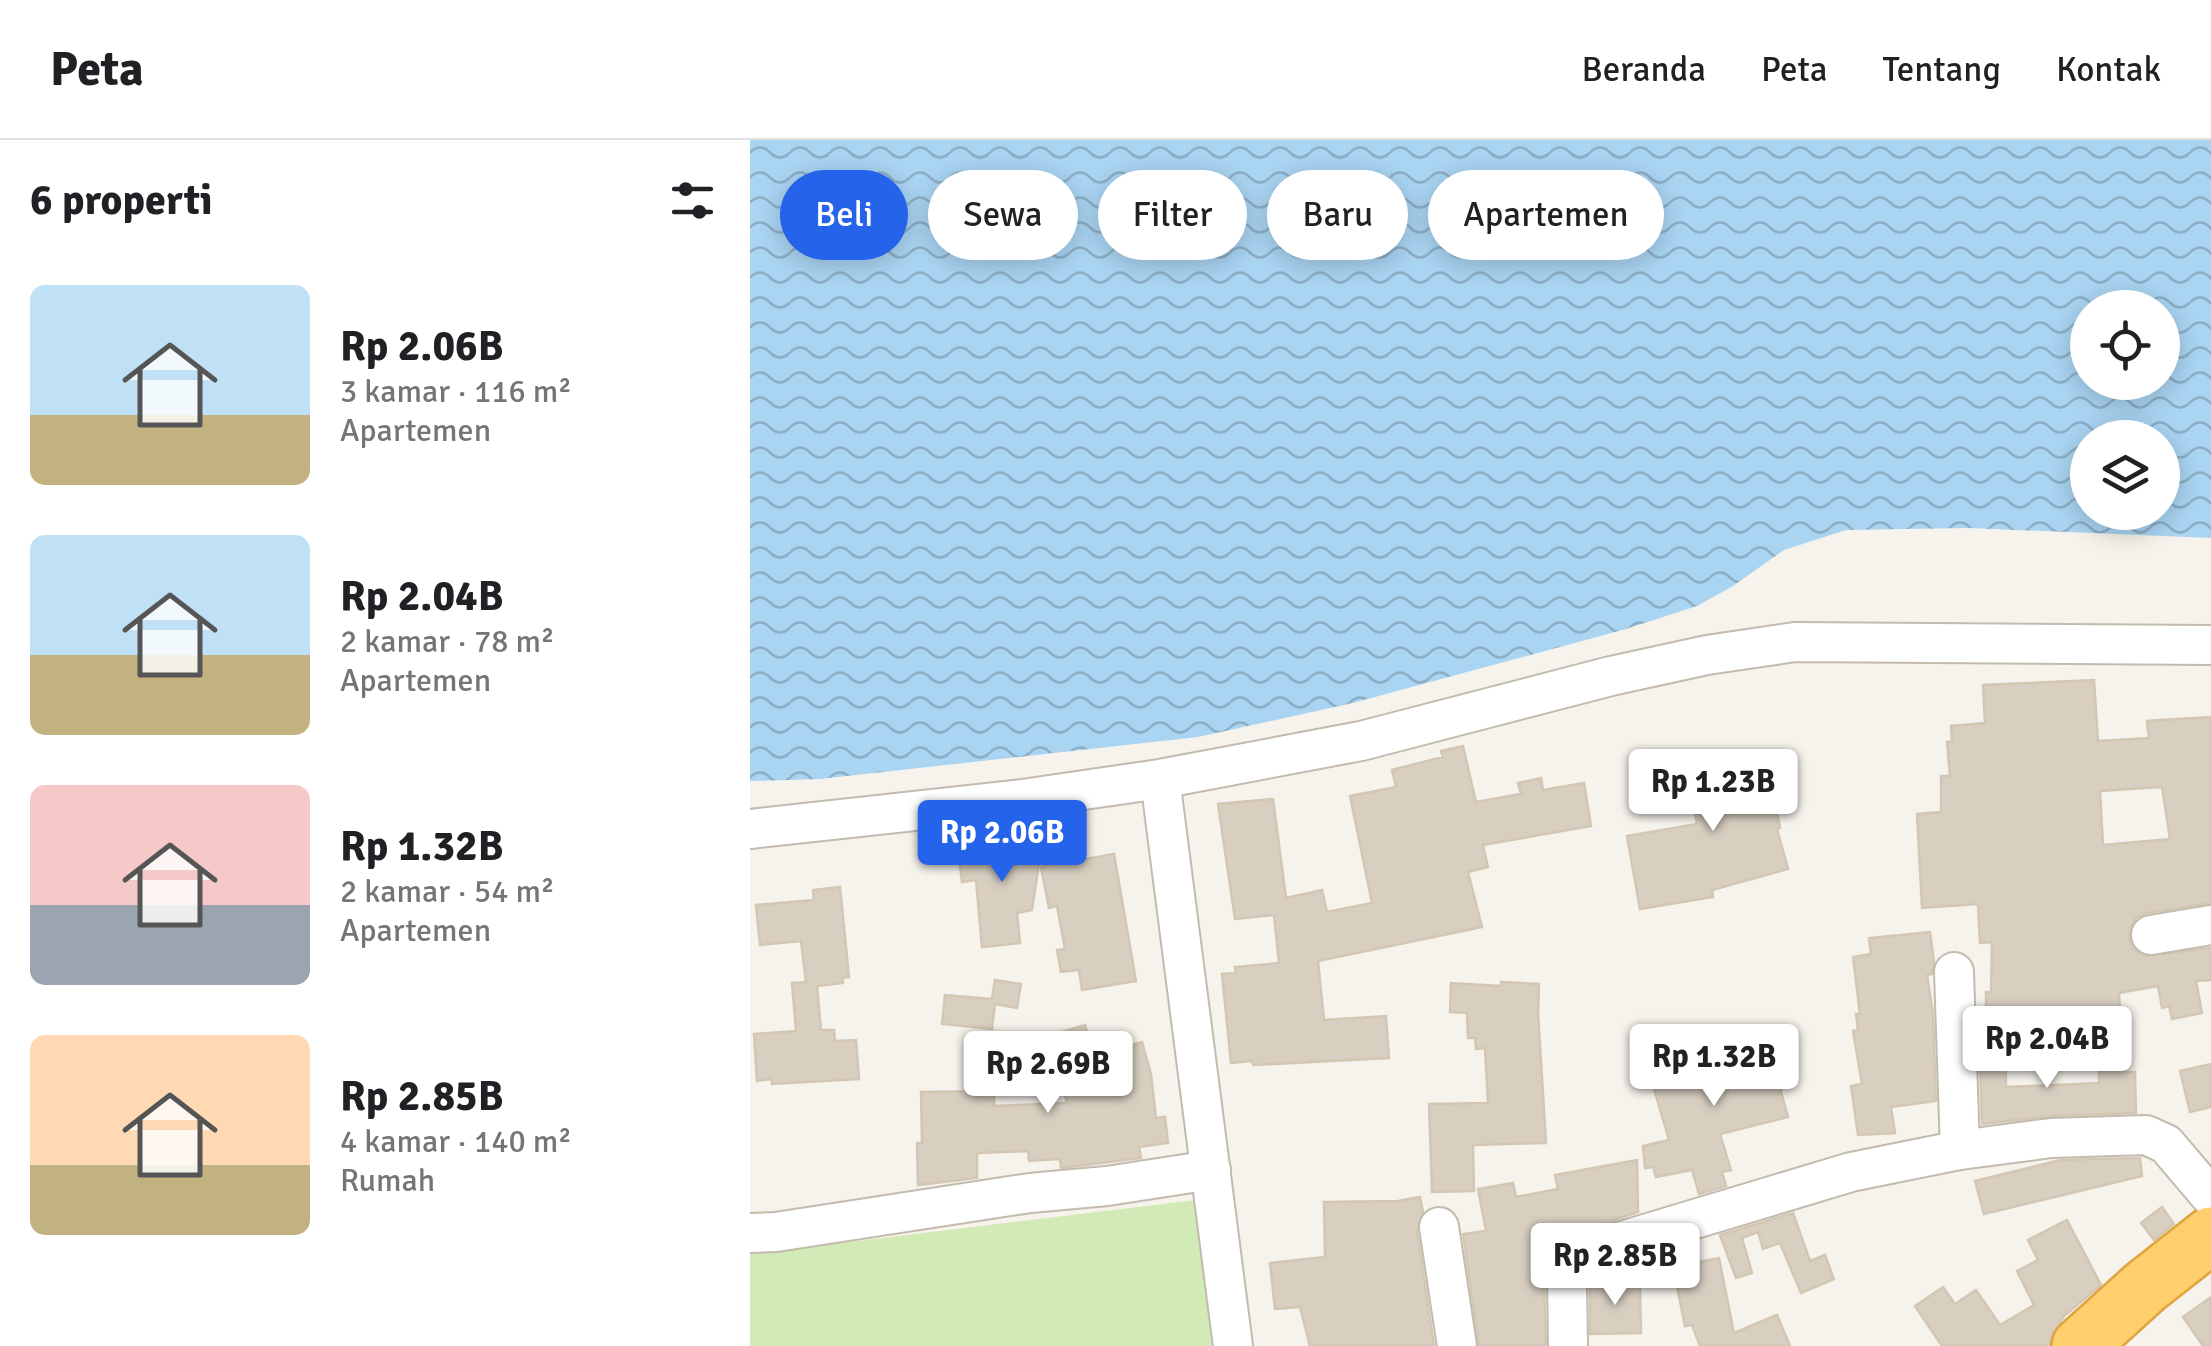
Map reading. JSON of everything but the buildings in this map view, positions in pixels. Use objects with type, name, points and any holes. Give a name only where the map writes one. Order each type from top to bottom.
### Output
[{"type":"highway","points":[[2080,1346],[2144,1286],[2211,1236]]},
{"type":"street","points":[[750,830],[1016,800],[1160,779],[1361,741],[1649,667],[1795,642],[2211,645]]},
{"type":"street","points":[[1160,779],[1233,1346]]},
{"type":"street","points":[[2151,936],[2211,926]]},
{"type":"street","points":[[1954,972],[1960,1150]]},
{"type":"street","points":[[1568,1346],[1567,1282],[1571,1264],[1592,1250],[1850,1172],[1960,1150],[2051,1138],[2146,1135],[2166,1144],[2211,1197]]},
{"type":"street","points":[[750,1232],[776,1232],[1211,1170]]},
{"type":"street","points":[[1439,1226],[1457,1346]]},
{"type":"green space","points":[[1196,1200],[1215,1346],[750,1346],[750,1254]]},
{"type":"water","points":[[750,140],[2211,140],[2211,538],[1969,528],[1846,530],[1784,550],[1697,606],[1353,703],[1198,737],[820,779],[750,781]]}]
